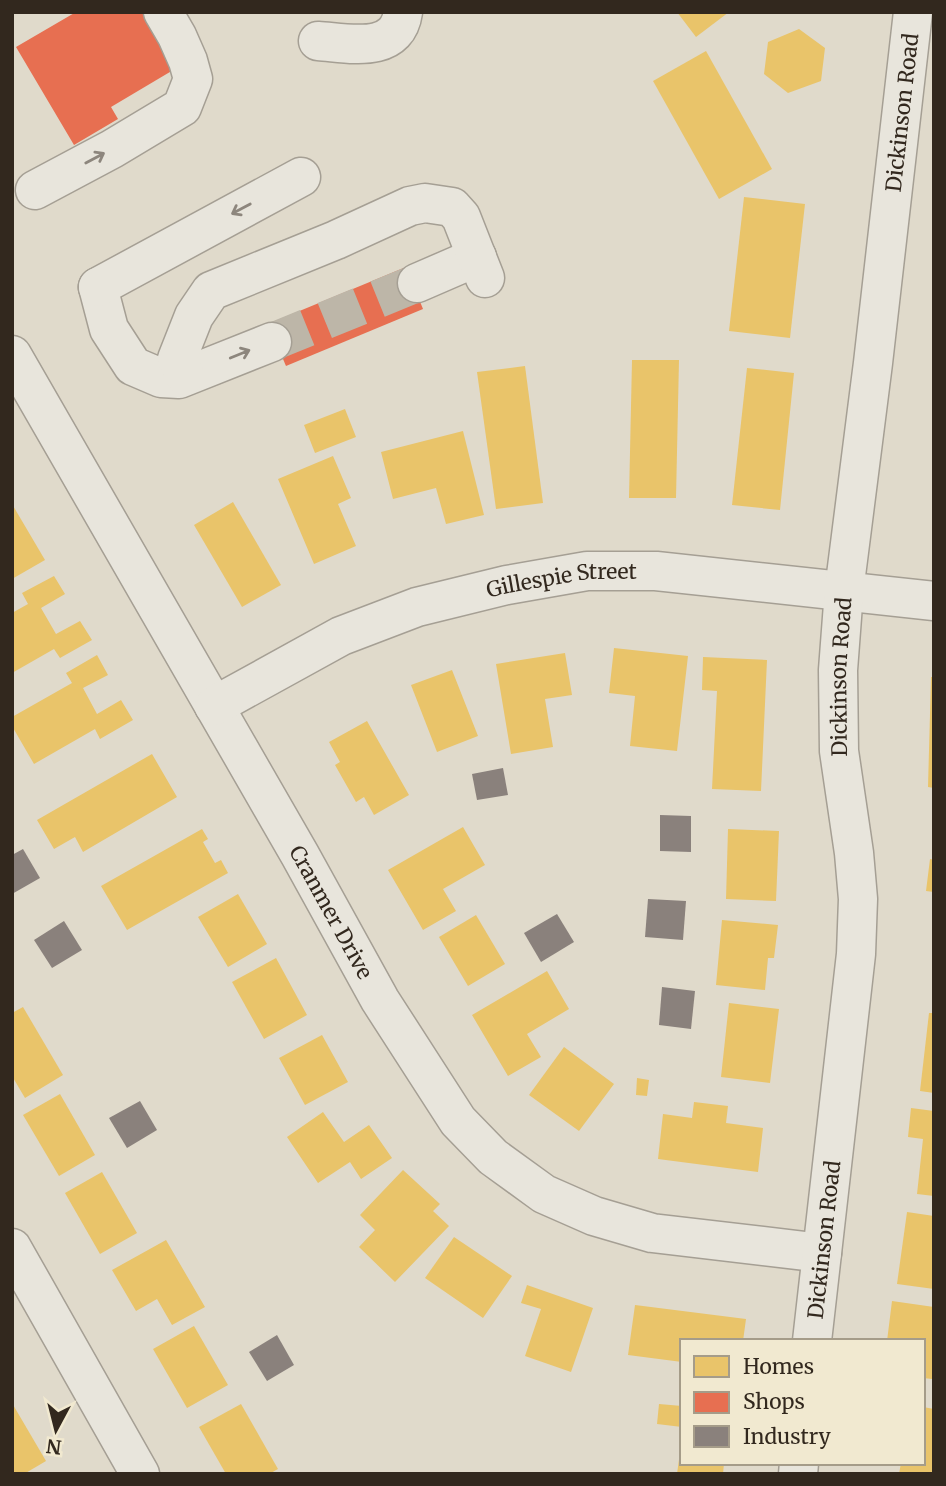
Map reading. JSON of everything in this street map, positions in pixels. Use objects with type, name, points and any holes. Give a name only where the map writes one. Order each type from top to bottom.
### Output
[{"type":"street","points":[[35,190],[112,149],[182,107],[192,79],[188,61],[163,12]]},
{"type":"street","points":[[371,12],[368,18],[354,29],[315,37],[364,44],[386,40],[399,29],[404,12]]},
{"type":"street","name":"Dickinson Road","points":[[812,1339],[856,954],[858,899],[839,751],[838,670],[844,591],[913,12]]},
{"type":"street","points":[[173,377],[98,287],[301,177]]},
{"type":"street","points":[[173,377],[194,316],[211,291],[332,233],[410,206],[425,203],[452,207],[461,217],[481,268],[417,283]]},
{"type":"street","points":[[173,377],[272,341]]},
{"type":"street","name":"Cranmer Drive","points":[[12,355],[380,1000],[457,1121],[493,1157],[544,1194],[594,1216],[652,1233],[822,1253]]},
{"type":"street","name":"Gillespie Street","points":[[214,706],[341,636],[417,607],[507,585],[587,571],[656,571],[934,601]]},
{"type":"street","points":[[12,1248],[140,1474]]},
{"type":"building: Homes","points":[[677,12],[729,12],[696,37]]},
{"type":"building: Homes","points":[[799,29],[825,48],[821,81],[788,93],[764,74],[768,42]]},
{"type":"building: Homes","points":[[706,51],[772,169],[719,199],[653,81]]},
{"type":"building: Homes","points":[[744,197],[805,204],[790,338],[729,331]]},
{"type":"building: Homes","points":[[632,360],[679,360],[676,498],[629,498]]},
{"type":"building: Homes","points":[[525,366],[543,503],[496,509],[477,372]]},
{"type":"building: Homes","points":[[747,368],[794,373],[780,510],[732,505]]},
{"type":"building: Homes","points":[[345,409],[356,437],[315,453],[304,425]]},
{"type":"building: Homes","points":[[463,431],[484,515],[446,524],[436,488],[393,499],[381,452]]},
{"type":"building: Homes","points":[[333,456],[351,498],[338,504],[356,546],[314,564],[278,479]]},
{"type":"building: Homes","points":[[233,502],[281,585],[242,607],[194,525]]},
{"type":"building: Homes","points":[[12,504],[45,560],[12,579]]},
{"type":"building: Homes","points":[[54,576],[65,594],[41,608],[56,634],[80,621],[92,640],[60,658],[54,649],[12,673],[12,613],[28,604],[22,593]]},
{"type":"building: Homes","points":[[614,648],[688,656],[677,751],[630,746],[635,696],[609,693]]},
{"type":"building: Homes","points":[[565,653],[572,695],[545,699],[553,747],[511,754],[496,664]]},
{"type":"building: Homes","points":[[97,655],[108,675],[83,688],[97,714],[121,700],[133,720],[100,739],[95,729],[34,764],[12,726],[12,717],[72,683],[66,673]]},
{"type":"building: Homes","points":[[703,657],[767,660],[761,791],[712,789],[717,691],[702,690]]},
{"type":"building: Homes","points":[[452,670],[478,736],[437,752],[411,685]]},
{"type":"building: Homes","points":[[931,677],[934,677],[934,788],[928,787]]},
{"type":"building: Homes","points":[[367,721],[409,795],[374,815],[364,797],[356,802],[335,765],[340,762],[329,742]]},
{"type":"building: Homes","points":[[152,754],[177,797],[83,852],[75,837],[54,849],[37,820]]},
{"type":"building: Homes","points":[[463,827],[485,865],[443,889],[456,911],[423,930],[388,870]]},
{"type":"building: Homes","points":[[202,829],[208,839],[203,842],[215,863],[221,860],[228,873],[127,930],[101,886]]},
{"type":"building: Homes","points":[[728,829],[779,831],[776,901],[726,899]]},
{"type":"building: Homes","points":[[930,859],[934,860],[934,892],[926,891]]},
{"type":"building: Homes","points":[[238,894],[267,944],[228,967],[198,917]]},
{"type":"building: Homes","points":[[476,915],[505,964],[468,986],[439,937]]},
{"type":"building: Homes","points":[[722,920],[778,925],[774,958],[768,958],[765,990],[716,985]]},
{"type":"building: Homes","points":[[276,958],[307,1015],[264,1039],[232,982]]},
{"type":"building: Homes","points":[[547,971],[569,1009],[527,1034],[541,1057],[508,1076],[472,1015]]},
{"type":"building: Homes","points":[[729,1003],[779,1009],[770,1083],[721,1077]]},
{"type":"building: Homes","points":[[23,1007],[63,1075],[25,1098],[12,1076],[12,1013]]},
{"type":"building: Homes","points":[[929,1013],[934,1013],[934,1093],[920,1091]]},
{"type":"building: Homes","points":[[322,1035],[348,1082],[305,1105],[279,1058]]},
{"type":"building: Homes","points":[[564,1047],[614,1084],[579,1131],[529,1095]]},
{"type":"building: Homes","points":[[637,1078],[649,1080],[647,1096],[636,1095]]},
{"type":"building: Homes","points":[[60,1094],[95,1155],[59,1176],[23,1115]]},
{"type":"building: Homes","points":[[694,1102],[728,1106],[726,1123],[763,1128],[758,1172],[658,1159],[663,1114],[692,1118]]},
{"type":"building: Homes","points":[[911,1108],[934,1111],[934,1196],[917,1194],[923,1139],[908,1137]]},
{"type":"building: Homes","points":[[323,1112],[344,1142],[369,1125],[392,1158],[361,1179],[350,1162],[318,1183],[287,1137]]},
{"type":"building: Homes","points":[[403,1170],[440,1204],[433,1211],[449,1226],[395,1282],[359,1247],[375,1230],[360,1215]]},
{"type":"building: Homes","points":[[102,1172],[137,1233],[100,1254],[65,1193]]},
{"type":"building: Homes","points":[[907,1212],[934,1216],[934,1289],[897,1284]]},
{"type":"building: Homes","points":[[454,1237],[512,1276],[483,1318],[425,1278]]},
{"type":"building: Homes","points":[[166,1240],[205,1307],[172,1325],[157,1299],[136,1311],[112,1270]]},
{"type":"building: Homes","points":[[527,1285],[593,1308],[571,1372],[525,1356],[541,1309],[521,1303]]},
{"type":"building: Homes","points":[[892,1301],[934,1307],[932,1379],[925,1378],[925,1339],[887,1339]]},
{"type":"building: Homes","points":[[635,1305],[746,1319],[743,1339],[680,1339],[680,1362],[628,1355]]},
{"type":"building: Homes","points":[[194,1326],[228,1385],[187,1408],[153,1349]]},
{"type":"building: Homes","points":[[12,1403],[46,1461],[24,1474],[12,1474]]},
{"type":"building: Homes","points":[[241,1404],[278,1469],[269,1474],[226,1474],[199,1427]]},
{"type":"building: Homes","points":[[659,1404],[680,1406],[680,1427],[657,1424]]},
{"type":"building: Homes","points":[[925,1407],[934,1409],[934,1474],[899,1474],[901,1465],[925,1465]]},
{"type":"building: Homes","points":[[680,1452],[680,1465],[724,1465],[723,1474],[677,1474]]},
{"type":"building: Shops","points":[[76,12],[147,12],[180,66],[111,107],[118,119],[74,145],[16,47]]},
{"type":"building: Shops","points":[[406,267],[423,309],[286,366],[268,324]]},
{"type":"building: Industry","points":[[503,768],[508,795],[477,800],[472,774]]},
{"type":"building: Industry","points":[[660,815],[691,816],[691,852],[660,851]]},
{"type":"building: Industry","points":[[23,849],[40,878],[12,894],[12,855]]},
{"type":"building: Industry","points":[[648,899],[686,901],[683,940],[645,937]]},
{"type":"building: Industry","points":[[557,914],[574,942],[541,962],[524,933]]},
{"type":"building: Industry","points":[[64,921],[82,950],[52,968],[34,940]]},
{"type":"building: Industry","points":[[662,987],[695,991],[691,1029],[659,1025]]},
{"type":"building: Industry","points":[[140,1101],[157,1130],[127,1148],[109,1118]]},
{"type":"building: Industry","points":[[277,1335],[294,1365],[267,1381],[249,1352]]},
{"type":"tunnel","points":[[272,342],[417,283]]}]
